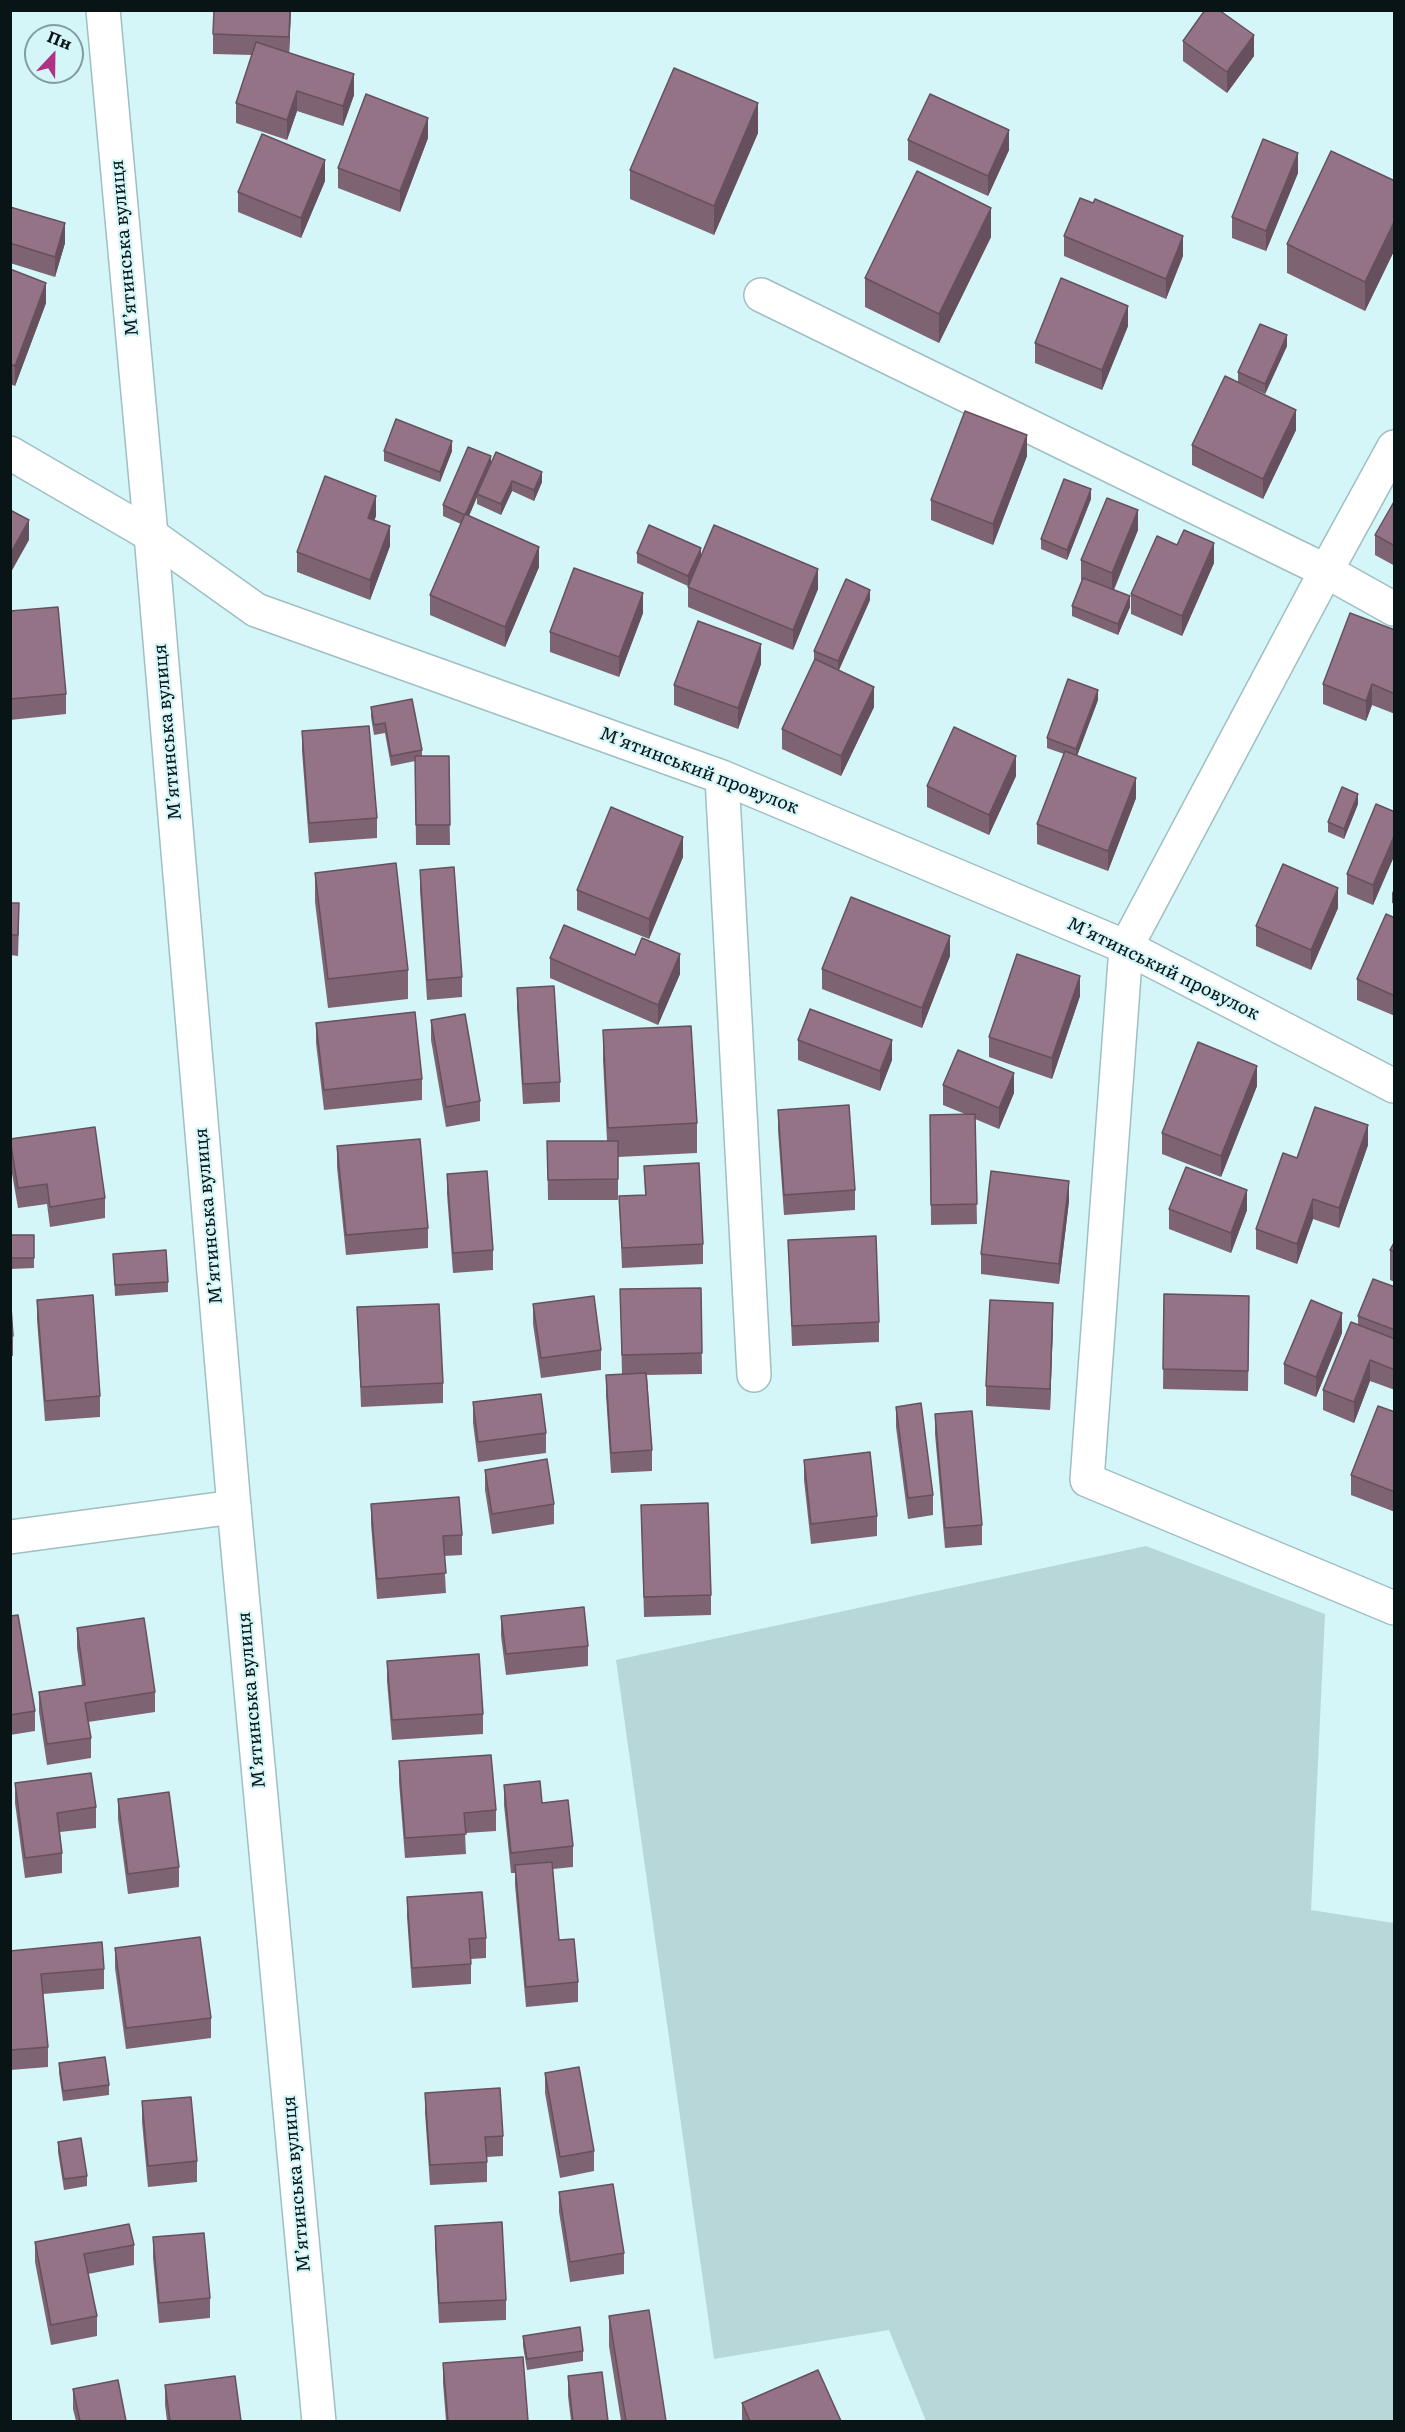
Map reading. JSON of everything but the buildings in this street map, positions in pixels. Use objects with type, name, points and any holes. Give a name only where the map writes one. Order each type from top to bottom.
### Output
[{"type":"street","name":"Мʼятинська вулиця","points":[[103,10],[151,535],[234,1507],[320,2421]]},
{"type":"street","points":[[761,295],[1326,571],[1395,609]]},
{"type":"street","points":[[1395,447],[1326,571],[1126,947],[1087,1480],[1395,1608]]},
{"type":"street","name":"Мʼятинський провулок","points":[[10,453],[151,535],[256,610],[722,777],[1126,947],[1395,1086]]},
{"type":"street","points":[[722,777],[754,1375]]},
{"type":"street","points":[[10,1537],[234,1507]]},
{"type":"shaded area","points":[[1146,1546],[1325,1614],[1311,1910],[1394,1923],[1394,2421],[926,2421],[889,2330],[714,2359],[616,1660]]}]
